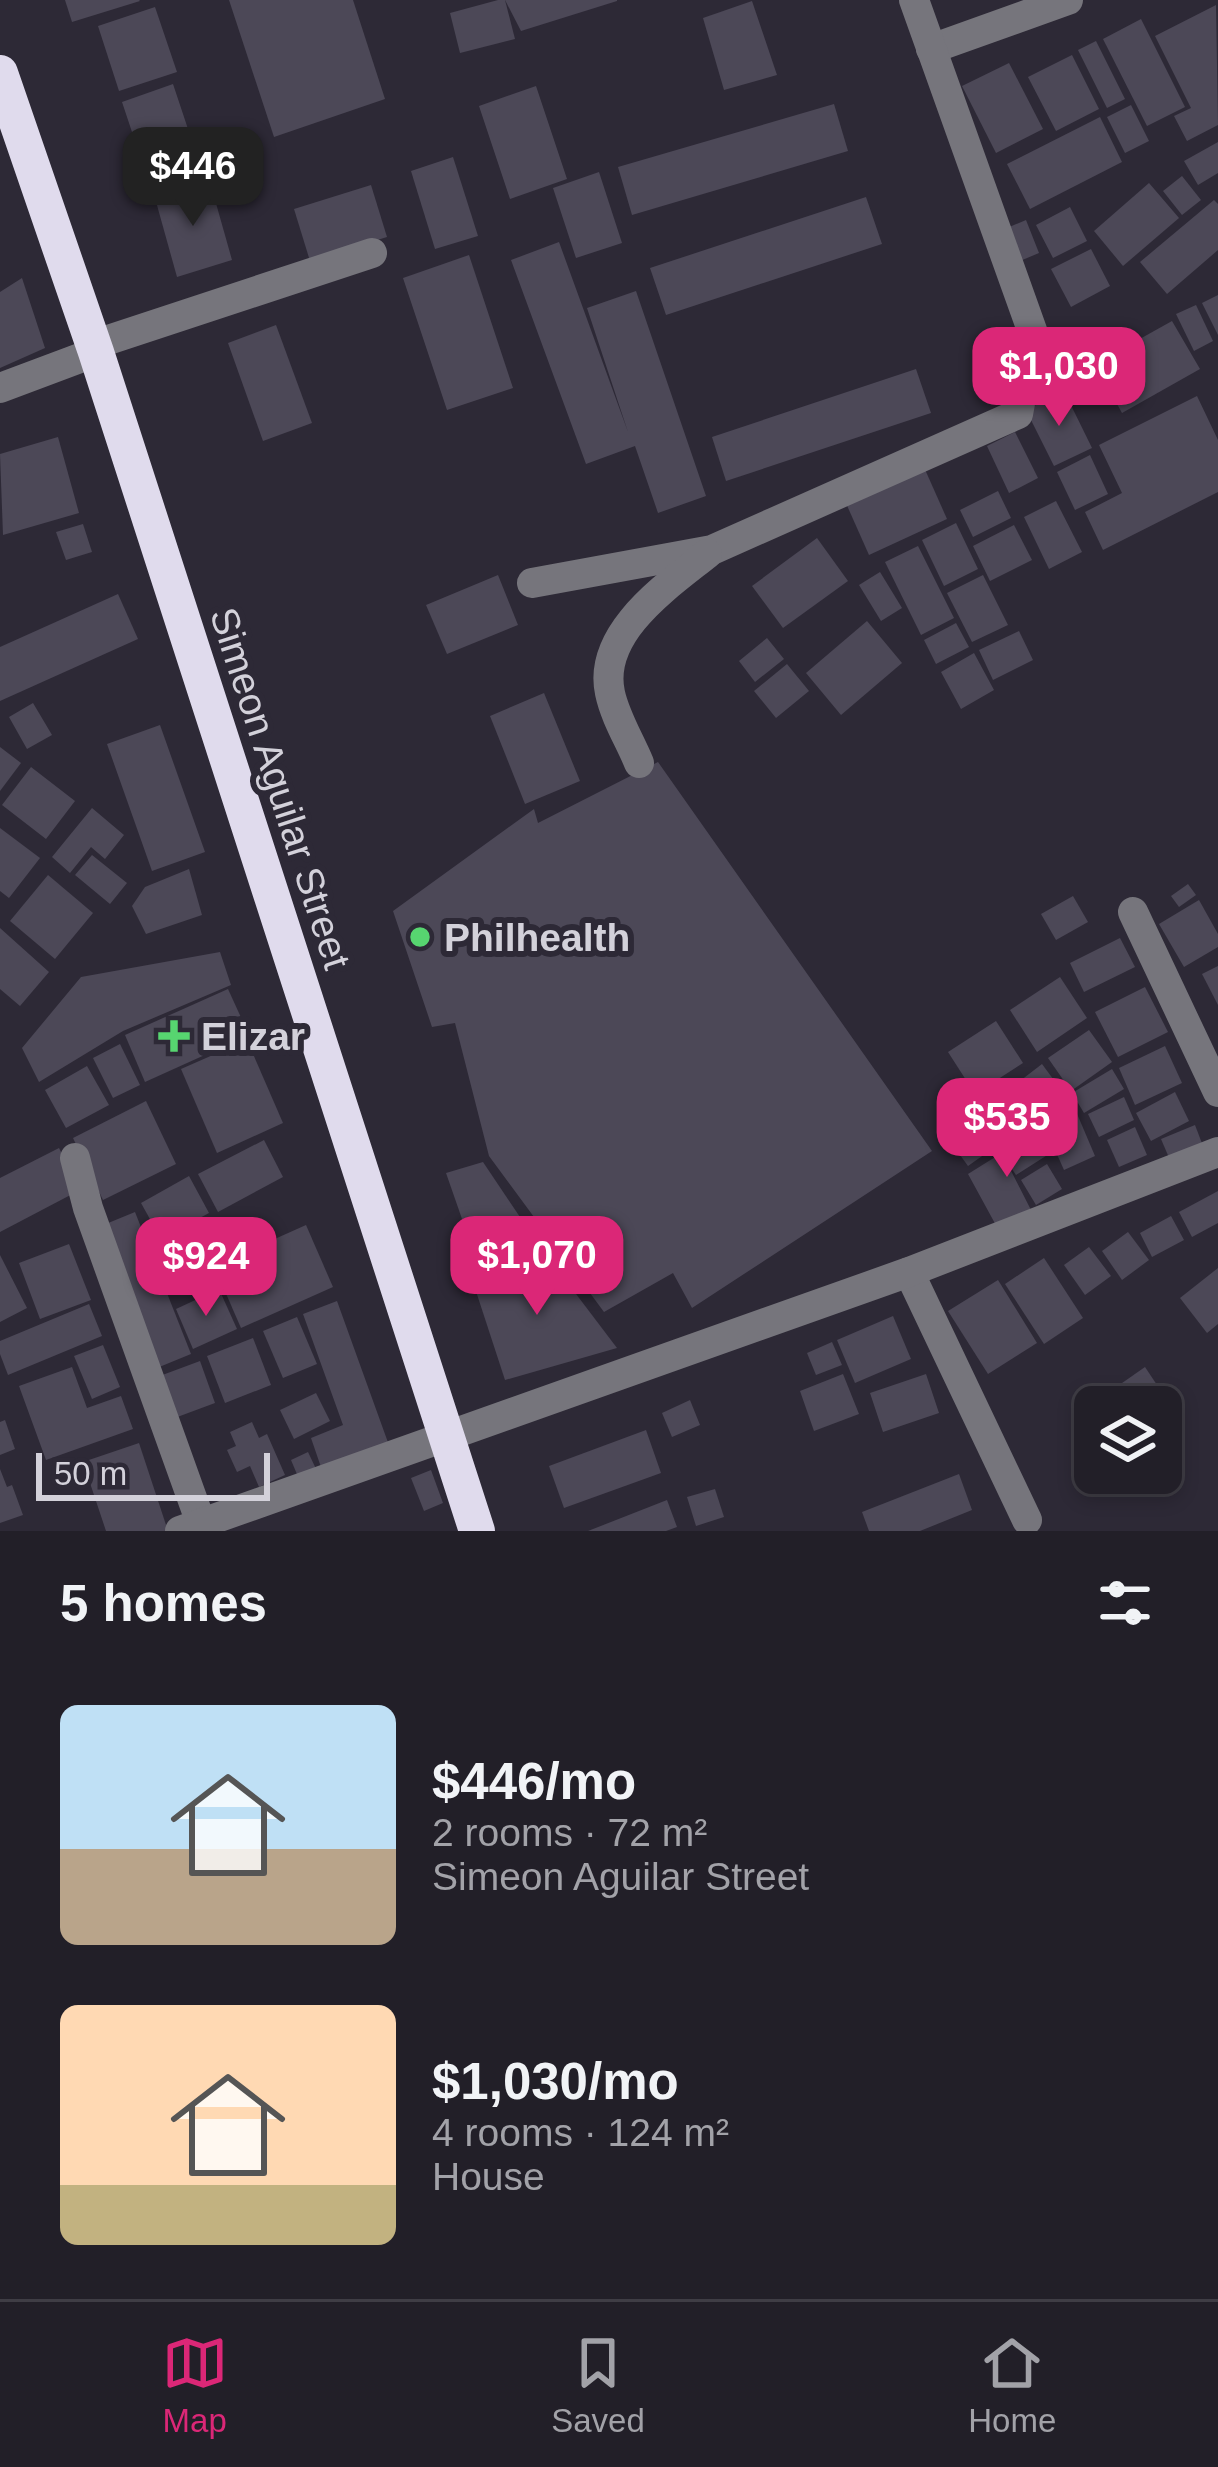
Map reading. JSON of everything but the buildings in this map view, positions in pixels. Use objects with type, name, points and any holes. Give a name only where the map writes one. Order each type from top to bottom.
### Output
[{"type":"highway","name":"Simeon Aguilar Street","points":[[0,73],[477,1531]]},
{"type":"street","points":[[532,583],[712,550],[1018,414],[1033,333],[914,0]]},
{"type":"street","points":[[931,49],[1067,0]]},
{"type":"street","points":[[0,388],[94,349],[372,253]]},
{"type":"street","points":[[639,763],[609,691],[616,646],[641,608],[712,550]]},
{"type":"street","points":[[1133,912],[1218,1092]]},
{"type":"street","points":[[75,1158],[191,1527],[909,1272],[1218,1152]]},
{"type":"street","points":[[909,1272],[1027,1520]]},
{"type":"place","name":"Philhealth","points":[[420,937]]},
{"type":"place","name":"Elizar","points":[[174,1036]]}]
